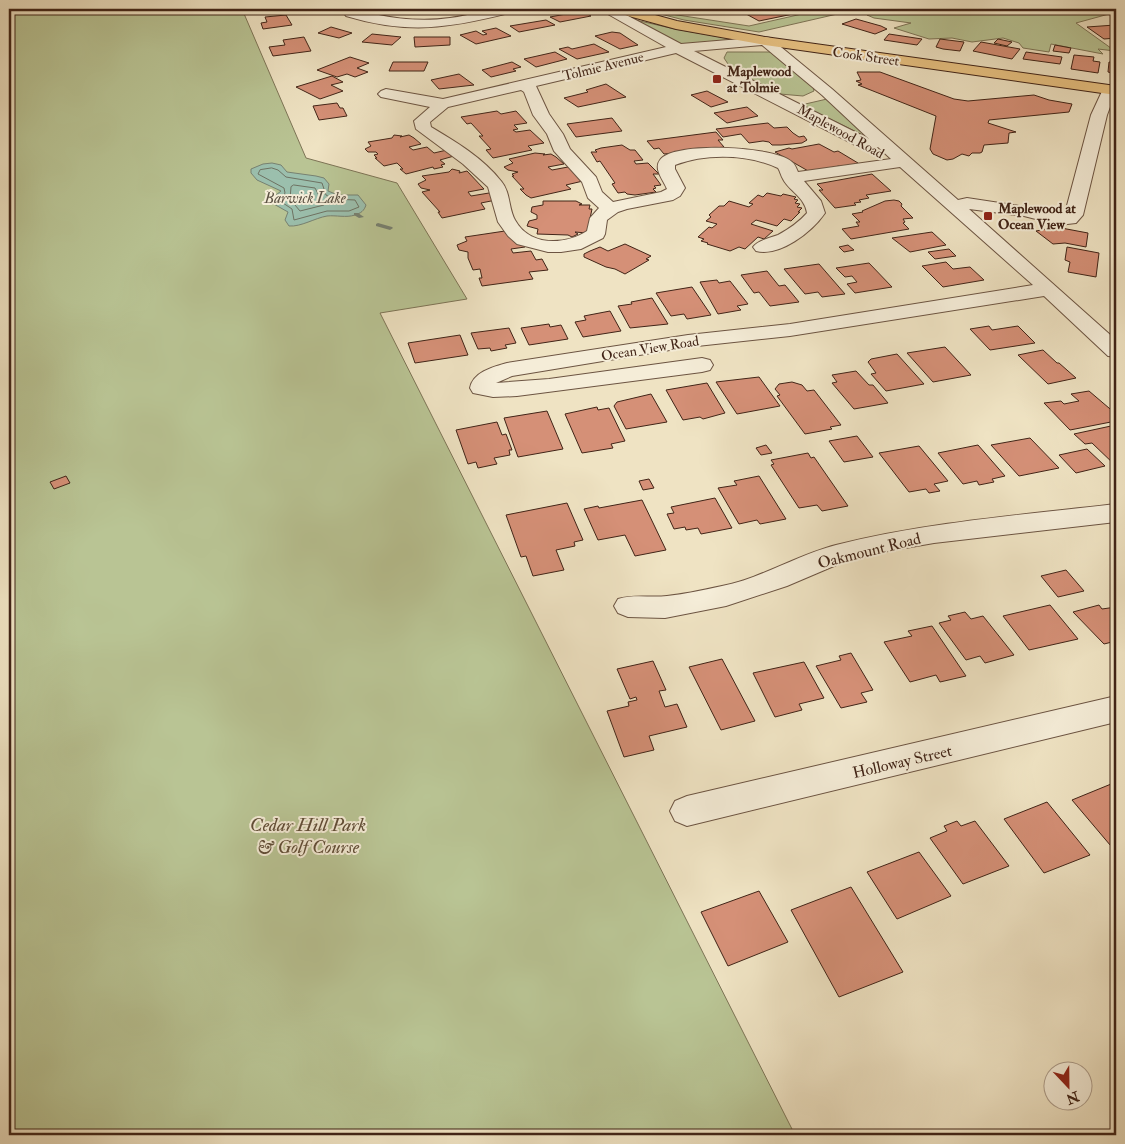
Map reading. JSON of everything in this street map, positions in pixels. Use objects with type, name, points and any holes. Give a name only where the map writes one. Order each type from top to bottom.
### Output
[{"type":"main road","name":"Cook Street","points":[[619,9],[676,25],[765,41],[1112,91]]},
{"type":"street","points":[[351,13],[390,24],[411,26],[472,19],[508,9]]},
{"type":"street","name":"Maplewood Road","points":[[606,9],[724,72],[855,136],[938,192]]},
{"type":"street","name":"Maplewood Road","points":[[765,41],[827,92],[938,192],[992,237],[1116,351]]},
{"type":"street","name":"Tolmie Avenue","points":[[443,104],[678,48],[765,41]]},
{"type":"street","points":[[724,72],[715,62],[715,56],[717,51],[730,44]]},
{"type":"street","points":[[788,61],[796,55],[822,50]]},
{"type":"street","points":[[646,55],[695,57]]},
{"type":"street","points":[[523,85],[530,90],[541,115],[555,134],[562,151],[590,181],[594,194],[611,209]]},
{"type":"street","points":[[954,206],[968,203],[1024,211],[1059,219],[1069,219],[1074,214],[1099,115],[1112,91]]},
{"type":"street","points":[[785,101],[818,98],[827,92]]},
{"type":"street","points":[[386,94],[443,104]]},
{"type":"street","points":[[443,104],[422,121],[424,130],[459,151],[496,185],[503,201],[504,216],[508,225],[517,234],[531,243],[544,247],[560,247],[591,238],[596,234],[597,222],[600,217],[611,209],[666,196],[674,192],[676,188],[675,183],[665,165],[667,162],[674,158],[685,156],[718,153],[764,157],[784,164],[789,168],[792,178],[814,204],[816,213],[812,220],[787,238],[763,247]]},
{"type":"street","points":[[792,178],[897,163]]},
{"type":"street","name":"Ocean View Road","points":[[702,365],[491,392],[481,388],[482,383],[491,376],[507,370],[688,341],[790,330],[1049,289]]},
{"type":"street","name":"Oakmount Road","points":[[628,606],[665,607],[726,596],[777,579],[834,556],[888,542],[934,534],[1116,513]]},
{"type":"street","name":"Holloway Street","points":[[687,811],[1116,709]]},
{"type":"green space","name":"Cedar Hill Park & Golf Course","points":[[9,9],[242,9],[306,158],[397,183],[467,299],[380,313],[795,1135],[9,1135]]},
{"type":"green space","points":[[824,9],[859,9],[759,32],[684,20],[645,10],[749,26]]},
{"type":"green space","points":[[892,9],[1116,9],[1116,14],[1109,14],[1076,23],[1115,51],[1098,49],[1103,54],[1051,44],[1049,52],[1023,48],[1019,43],[1003,38],[972,42],[952,38],[929,39],[894,28],[911,23],[874,18],[867,15]]},
{"type":"green space","points":[[631,19],[675,29],[743,41],[683,46]]},
{"type":"green space","points":[[727,52],[773,52],[813,87],[814,91],[803,96],[780,94],[732,70],[724,58]]},
{"type":"green space","points":[[827,99],[869,138],[801,105]]},
{"type":"water","name":"Barwick Lake","points":[[263,164],[281,165],[287,172],[324,178],[329,184],[328,191],[338,195],[358,195],[366,205],[361,213],[352,216],[327,216],[289,226],[285,220],[288,212],[272,203],[271,199],[281,191],[257,180],[251,173],[251,169]]},
{"type":"building","points":[[405,9],[433,9],[437,12],[411,14]]},
{"type":"building","points":[[737,9],[789,9],[798,13],[759,21]]},
{"type":"building","points":[[582,11],[591,16],[560,22],[550,17]]},
{"type":"building","points":[[286,15],[292,25],[263,29],[261,23],[267,22],[265,17]]},
{"type":"building","points":[[856,19],[887,29],[875,34],[842,24]]},
{"type":"building","points":[[546,20],[555,25],[519,32],[510,26]]},
{"type":"building","points":[[1115,25],[1116,38],[1104,39],[1087,27]]},
{"type":"building","points":[[331,27],[352,33],[339,38],[318,33]]},
{"type":"building","points":[[496,28],[511,36],[476,44],[460,35],[476,31],[483,35],[487,34],[482,31]]},
{"type":"building","points":[[612,32],[620,33],[638,45],[620,49],[595,36]]},
{"type":"building","points":[[372,34],[401,37],[392,45],[362,42]]},
{"type":"building","points":[[889,34],[922,39],[917,45],[884,40]]},
{"type":"building","points":[[304,37],[311,51],[273,56],[269,47],[285,45],[283,40]]},
{"type":"building","points":[[414,37],[450,37],[450,45],[415,47]]},
{"type":"building","points":[[940,39],[964,42],[960,51],[943,49],[936,47]]},
{"type":"building","points":[[998,39],[1012,42],[1007,46],[994,43]]},
{"type":"building","points":[[981,42],[1020,49],[1012,59],[973,51]]},
{"type":"building","points":[[594,44],[609,52],[577,59],[559,49],[568,47],[572,49]]},
{"type":"building","points":[[1055,45],[1071,48],[1069,53],[1053,51]]},
{"type":"building","points":[[555,52],[567,59],[536,67],[524,59]]},
{"type":"building","points":[[1026,52],[1062,57],[1060,64],[1023,59]]},
{"type":"building","points":[[1074,55],[1094,57],[1093,61],[1100,62],[1098,73],[1071,69]]},
{"type":"building","points":[[350,57],[369,63],[357,68],[368,72],[355,77],[347,74],[337,77],[317,70]]},
{"type":"building","points":[[393,62],[428,62],[424,71],[389,71]]},
{"type":"building","points":[[512,62],[521,67],[513,69],[516,71],[491,77],[482,70]]},
{"type":"building","points":[[1109,62],[1116,63],[1116,74],[1108,72]]},
{"type":"building","points":[[857,72],[880,72],[954,99],[968,101],[1034,95],[1072,104],[1069,112],[989,120],[988,123],[1016,132],[1009,133],[1008,143],[984,145],[980,153],[972,153],[969,156],[962,154],[947,160],[933,154],[930,149],[936,116],[858,85],[862,84],[856,81],[861,80]]},
{"type":"building","points":[[459,74],[474,85],[439,89],[431,80]]},
{"type":"building","points":[[332,76],[343,82],[331,85],[343,91],[320,99],[296,87]]},
{"type":"building","points":[[606,84],[626,97],[578,107],[564,98],[588,92],[586,90]]},
{"type":"building","points":[[707,91],[728,102],[711,107],[691,95]]},
{"type":"building","points":[[337,103],[340,108],[343,108],[347,116],[319,120],[313,106]]},
{"type":"building","points":[[747,107],[758,116],[727,123],[714,113]]},
{"type":"building","points":[[497,111],[501,114],[516,111],[527,123],[514,125],[518,129],[513,130],[516,132],[530,130],[544,143],[528,146],[532,150],[493,158],[486,150],[491,149],[479,136],[483,136],[471,123],[467,124],[461,117]]},
{"type":"building","points":[[612,118],[622,131],[576,137],[567,124]]},
{"type":"building","points":[[768,123],[774,128],[787,127],[799,137],[804,136],[807,140],[802,143],[781,145],[772,145],[769,142],[763,141],[749,143],[741,134],[723,137],[716,129]]},
{"type":"building","points":[[716,132],[723,140],[718,140],[724,147],[664,154],[659,148],[654,149],[647,141]]},
{"type":"building","points":[[394,135],[402,136],[400,137],[409,135],[414,138],[421,144],[409,147],[413,150],[427,147],[434,153],[447,150],[454,156],[440,160],[445,164],[441,165],[443,167],[434,169],[433,167],[406,174],[397,163],[384,166],[375,158],[377,158],[374,155],[378,154],[376,152],[368,152],[365,149],[371,146],[368,142],[392,138]]},
{"type":"building","points":[[819,144],[834,152],[838,151],[858,163],[843,168],[839,166],[810,172],[775,152],[789,148]]},
{"type":"building","points":[[622,145],[630,150],[635,150],[643,160],[634,161],[636,164],[648,163],[659,174],[653,174],[661,185],[654,186],[656,188],[653,189],[656,192],[635,195],[625,192],[618,193],[612,184],[615,183],[600,161],[597,162],[591,152],[597,152],[595,150],[601,148]]},
{"type":"building","points":[[535,153],[551,154],[564,164],[548,167],[552,170],[568,167],[583,181],[566,185],[571,189],[531,198],[520,189],[524,189],[512,176],[514,176],[512,174],[518,172],[504,167],[513,163],[509,159]]},
{"type":"building","points":[[452,169],[460,171],[459,173],[467,171],[484,189],[468,192],[471,196],[489,193],[496,200],[481,203],[485,209],[442,218],[438,212],[440,212],[422,192],[430,190],[421,188],[418,184],[426,180],[422,176],[449,172]]},
{"type":"building","points":[[872,174],[891,191],[866,195],[869,198],[859,200],[861,202],[854,203],[856,205],[835,208],[819,190],[823,190],[817,184]]},
{"type":"building","points":[[767,193],[796,197],[794,199],[798,200],[795,203],[800,204],[797,207],[802,208],[798,212],[800,212],[791,221],[784,219],[777,226],[756,220],[751,224],[773,231],[764,239],[758,237],[745,249],[739,247],[730,251],[707,244],[701,241],[704,239],[698,237],[709,227],[712,228],[717,224],[706,221],[711,217],[709,215],[719,206],[724,206],[729,201],[749,207],[753,204],[749,203],[758,195],[763,197]]},
{"type":"building","points":[[543,201],[576,201],[582,204],[579,205],[590,205],[589,209],[592,209],[587,233],[575,232],[578,234],[572,237],[568,235],[537,234],[538,229],[527,226],[529,221],[537,219],[537,215],[531,212],[532,207],[543,205]]},
{"type":"building","points":[[885,201],[899,201],[902,204],[901,206],[913,218],[903,219],[905,222],[903,223],[909,229],[851,239],[842,229],[859,226],[856,222],[860,222],[852,214],[863,212]]},
{"type":"building","points":[[1056,227],[1088,233],[1086,247],[1065,243],[1053,244],[1036,231]]},
{"type":"building","points":[[505,231],[506,234],[512,233],[519,236],[525,247],[511,249],[513,253],[531,251],[536,260],[542,259],[548,270],[529,272],[533,279],[482,286],[479,278],[482,278],[480,269],[473,270],[468,258],[468,252],[459,250],[457,245],[467,241],[465,237]]},
{"type":"building","points":[[932,232],[946,245],[910,252],[892,238]]},
{"type":"building","points":[[625,244],[651,256],[646,259],[649,260],[625,274],[584,257],[584,254],[600,247],[608,251]]},
{"type":"building","points":[[848,245],[854,250],[844,252],[839,247]]},
{"type":"building","points":[[1067,247],[1099,253],[1096,277],[1068,272],[1070,262],[1065,260]]},
{"type":"building","points":[[949,249],[956,256],[935,259],[928,252]]},
{"type":"building","points":[[946,262],[953,269],[970,267],[984,280],[943,287],[922,266]]},
{"type":"building","points":[[869,263],[892,287],[855,293],[847,284],[857,282],[852,276],[845,277],[836,268]]},
{"type":"building","points":[[819,264],[845,294],[822,297],[818,292],[805,294],[784,269]]},
{"type":"building","points":[[767,271],[779,286],[785,285],[799,302],[770,306],[759,292],[754,293],[741,275]]},
{"type":"building","points":[[717,280],[719,283],[730,281],[748,304],[737,306],[741,310],[718,314],[700,282]]},
{"type":"building","points":[[692,287],[711,315],[687,319],[684,314],[671,316],[656,293]]},
{"type":"building","points":[[652,298],[668,324],[630,328],[618,306]]},
{"type":"building","points":[[610,311],[621,331],[583,337],[575,322],[586,320],[584,316]]},
{"type":"building","points":[[549,324],[550,327],[561,325],[568,339],[529,345],[521,328]]},
{"type":"building","points":[[989,326],[992,330],[1018,326],[1035,343],[990,350],[970,329]]},
{"type":"building","points":[[509,328],[516,343],[505,345],[507,348],[491,351],[490,348],[478,349],[471,333]]},
{"type":"building","points":[[460,335],[468,355],[415,363],[408,343]]},
{"type":"building","points":[[945,347],[971,375],[933,382],[907,353]]},
{"type":"building","points":[[1043,350],[1076,378],[1048,384],[1018,355]]},
{"type":"building","points":[[897,354],[924,384],[886,391],[871,374],[876,373],[868,362],[871,359]]},
{"type":"building","points":[[856,371],[869,385],[873,385],[888,403],[854,409],[832,383],[837,382],[832,375]]},
{"type":"building","points":[[759,377],[780,406],[737,414],[716,382]]},
{"type":"building","points":[[792,382],[802,385],[807,391],[814,390],[841,425],[830,427],[832,429],[805,434],[777,396],[780,395],[775,389],[779,384]]},
{"type":"building","points":[[707,383],[725,413],[703,419],[700,417],[683,420],[666,390]]},
{"type":"building","points":[[1089,391],[1116,414],[1116,421],[1070,430],[1044,403],[1061,401],[1064,404],[1079,401],[1071,394]]},
{"type":"building","points":[[651,394],[667,422],[626,429],[614,406],[617,402]]},
{"type":"building","points":[[597,407],[598,410],[609,408],[625,441],[611,444],[613,448],[582,453],[565,414]]},
{"type":"building","points":[[547,411],[563,449],[518,457],[504,418]]},
{"type":"building","points":[[497,422],[502,435],[506,434],[512,450],[509,450],[510,455],[494,458],[497,464],[478,468],[476,462],[468,464],[456,430]]},
{"type":"building","points":[[1111,426],[1116,431],[1116,466],[1092,443],[1085,444],[1074,434]]},
{"type":"building","points":[[857,436],[873,457],[844,462],[829,441]]},
{"type":"building","points":[[1030,438],[1059,468],[1019,476],[991,445]]},
{"type":"building","points":[[766,445],[772,453],[761,455],[756,448]]},
{"type":"building","points":[[978,445],[1005,476],[992,479],[994,482],[979,485],[977,481],[963,484],[938,453]]},
{"type":"building","points":[[919,446],[948,481],[934,484],[940,491],[929,493],[926,489],[909,492],[879,453]]},
{"type":"building","points":[[1087,449],[1105,466],[1076,473],[1059,455]]},
{"type":"building","points":[[808,453],[811,458],[814,457],[848,506],[822,511],[817,505],[799,508],[771,465],[774,464],[771,460]]},
{"type":"building","points":[[66,476],[70,483],[54,489],[50,482]]},
{"type":"building","points":[[759,476],[786,519],[760,524],[757,520],[739,524],[718,488],[737,485],[734,481]]},
{"type":"building","points":[[649,479],[654,488],[643,490],[639,481]]},
{"type":"building","points":[[715,498],[732,528],[701,534],[698,528],[686,530],[685,527],[674,529],[667,514],[674,513],[671,507]]},
{"type":"building","points":[[642,500],[666,550],[635,556],[625,535],[598,540],[584,509]]},
{"type":"building","points":[[567,503],[583,540],[574,542],[575,546],[556,550],[564,570],[533,576],[526,556],[521,557],[506,515]]},
{"type":"building","points":[[1066,570],[1084,591],[1058,597],[1041,576]]},
{"type":"building","points":[[1050,605],[1078,639],[1029,650],[1003,616]]},
{"type":"building","points":[[1099,605],[1102,609],[1116,607],[1116,641],[1104,644],[1073,612]]},
{"type":"building","points":[[965,612],[971,619],[983,616],[1014,655],[985,663],[980,656],[966,660],[939,623],[951,620],[948,616]]},
{"type":"building","points":[[932,626],[966,676],[940,682],[936,675],[910,682],[884,642],[912,636],[908,631]]},
{"type":"building","points":[[851,653],[873,690],[861,693],[867,702],[841,708],[816,666],[841,660],[839,656]]},
{"type":"building","points":[[722,659],[755,721],[721,730],[689,667]]},
{"type":"building","points":[[653,661],[666,690],[659,691],[665,707],[677,704],[687,727],[649,736],[654,750],[624,757],[607,711],[629,706],[628,702],[637,700],[636,697],[630,699],[617,669]]},
{"type":"building","points":[[804,662],[824,698],[799,704],[802,710],[775,717],[753,673]]},
{"type":"building","points":[[1116,782],[1116,852],[1072,800]]},
{"type":"building","points":[[1047,802],[1090,855],[1044,873],[1004,819]]},
{"type":"building","points":[[957,821],[961,826],[975,821],[1009,866],[963,884],[930,838],[947,831],[944,826]]},
{"type":"building","points":[[919,852],[951,896],[897,919],[867,872]]},
{"type":"building","points":[[851,887],[903,972],[839,997],[791,910]]},
{"type":"building","points":[[759,891],[788,942],[728,966],[701,912]]},
{"type":"waterway","points":[[356,214],[361,217]]},
{"type":"waterway","points":[[378,225],[390,228]]},
{"type":"place","name":"Maplewood at Tolmie","points":[[717,79]]},
{"type":"place","name":"Maplewood at Ocean View","points":[[988,216]]}]
